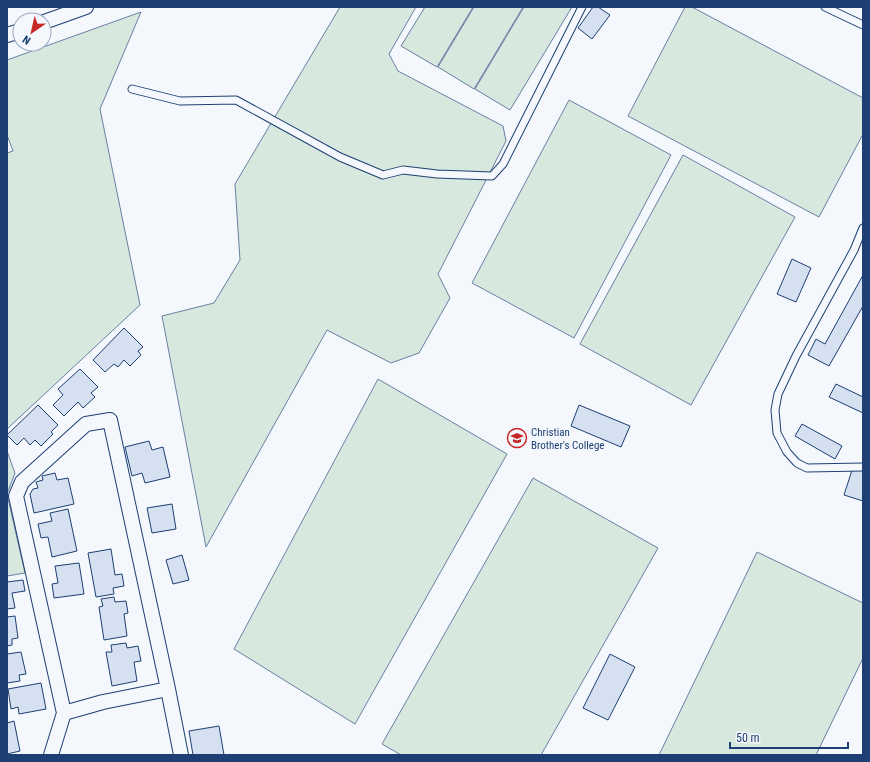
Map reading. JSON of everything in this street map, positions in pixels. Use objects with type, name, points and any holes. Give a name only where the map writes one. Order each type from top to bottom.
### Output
[{"type":"street","points":[[52,19],[86,7]]},
{"type":"street","points":[[51,755],[64,713],[16,496],[22,482],[86,424],[110,420],[181,755]]},
{"type":"street","points":[[64,713],[103,702],[168,689]]},
{"type":"lane","points":[[132,89],[180,101],[236,100],[340,157],[383,175],[404,170],[437,174],[492,176],[503,164],[582,7]]},
{"type":"lane","points":[[825,7],[863,25]]},
{"type":"lane","points":[[863,228],[854,250],[793,363],[778,394],[775,410],[777,433],[787,452],[797,463],[808,468],[863,466]]},
{"type":"shaded area","points":[[340,7],[416,7],[389,54],[398,71],[503,126],[506,141],[438,274],[450,298],[419,353],[391,363],[327,330],[206,547],[162,316],[214,303],[240,260],[235,184]]},
{"type":"shaded area","points":[[425,7],[473,7],[437,67],[401,46]]},
{"type":"shaded area","points":[[474,7],[523,7],[474,89],[438,67]]},
{"type":"shaded area","points":[[524,7],[572,7],[510,110],[475,89]]},
{"type":"shaded area","points":[[685,7],[692,7],[863,98],[863,134],[819,217],[628,116]]},
{"type":"shaded area","points":[[141,12],[100,109],[140,305],[7,429],[7,153],[13,151],[7,135],[7,60],[29,52],[52,52],[52,44]]},
{"type":"shaded area","points":[[569,100],[671,155],[574,338],[472,283]]},
{"type":"shaded area","points":[[683,155],[795,217],[691,405],[580,344]]},
{"type":"shaded area","points":[[378,379],[507,454],[355,724],[234,649]]},
{"type":"shaded area","points":[[7,451],[15,473],[7,494]]},
{"type":"shaded area","points":[[533,478],[658,548],[541,755],[401,755],[382,744]]},
{"type":"shaded area","points":[[7,494],[25,573],[7,576]]},
{"type":"shaded area","points":[[757,552],[863,603],[863,658],[816,755],[659,755]]},
{"type":"building","points":[[593,7],[598,7],[610,15],[592,39],[578,28]]},
{"type":"building","points":[[792,259],[811,268],[796,302],[777,294]]},
{"type":"building","points":[[863,275],[863,306],[829,366],[808,355],[816,339],[825,344]]},
{"type":"building","points":[[124,328],[143,347],[138,351],[141,355],[130,366],[124,360],[118,367],[114,364],[105,372],[93,360]]},
{"type":"building","points":[[80,369],[98,387],[91,393],[95,397],[83,408],[78,402],[64,416],[53,405],[63,395],[58,389]]},
{"type":"building","points":[[836,384],[863,397],[863,413],[829,397]]},
{"type":"building","points":[[38,405],[58,425],[51,432],[53,434],[41,446],[35,440],[30,445],[24,438],[17,445],[7,435]]},
{"type":"building","points":[[579,405],[630,426],[621,447],[571,426]]},
{"type":"building","points":[[802,424],[842,446],[835,459],[795,436]]},
{"type":"building","points":[[149,441],[152,450],[163,447],[170,477],[145,483],[142,473],[132,476],[125,447]]},
{"type":"building","points":[[853,467],[863,471],[863,501],[844,495]]},
{"type":"building","points":[[55,473],[57,480],[68,478],[74,504],[34,513],[30,494],[33,489],[38,488],[36,482],[43,480],[42,476]]},
{"type":"building","points":[[172,504],[176,529],[152,533],[147,508]]},
{"type":"building","points":[[68,509],[77,551],[52,557],[48,537],[41,538],[38,524],[52,521],[50,513]]},
{"type":"building","points":[[111,549],[115,575],[122,574],[124,586],[113,588],[114,594],[96,597],[88,553]]},
{"type":"building","points":[[182,555],[189,580],[173,584],[166,560]]},
{"type":"building","points":[[79,563],[84,594],[54,598],[52,584],[58,583],[55,566]]},
{"type":"building","points":[[23,580],[25,591],[12,593],[15,608],[7,609],[7,582]]},
{"type":"building","points":[[114,597],[115,602],[126,601],[128,613],[124,614],[127,636],[104,640],[99,607],[103,606],[101,599]]},
{"type":"building","points":[[15,616],[18,638],[12,639],[12,645],[7,646],[7,617]]},
{"type":"building","points":[[126,643],[127,648],[138,646],[141,661],[134,662],[137,681],[112,686],[106,652],[112,652],[111,645]]},
{"type":"building","points":[[21,652],[26,674],[19,675],[20,681],[7,683],[7,654]]},
{"type":"building","points":[[610,654],[635,667],[608,720],[583,708]]},
{"type":"building","points":[[41,683],[46,709],[19,714],[18,707],[11,709],[8,689]]},
{"type":"building","points":[[14,721],[20,751],[7,754],[7,723]]},
{"type":"building","points":[[219,726],[224,755],[193,755],[189,731]]},
{"type":"place","name":"Christian Brother's College","points":[[517,438]]}]
